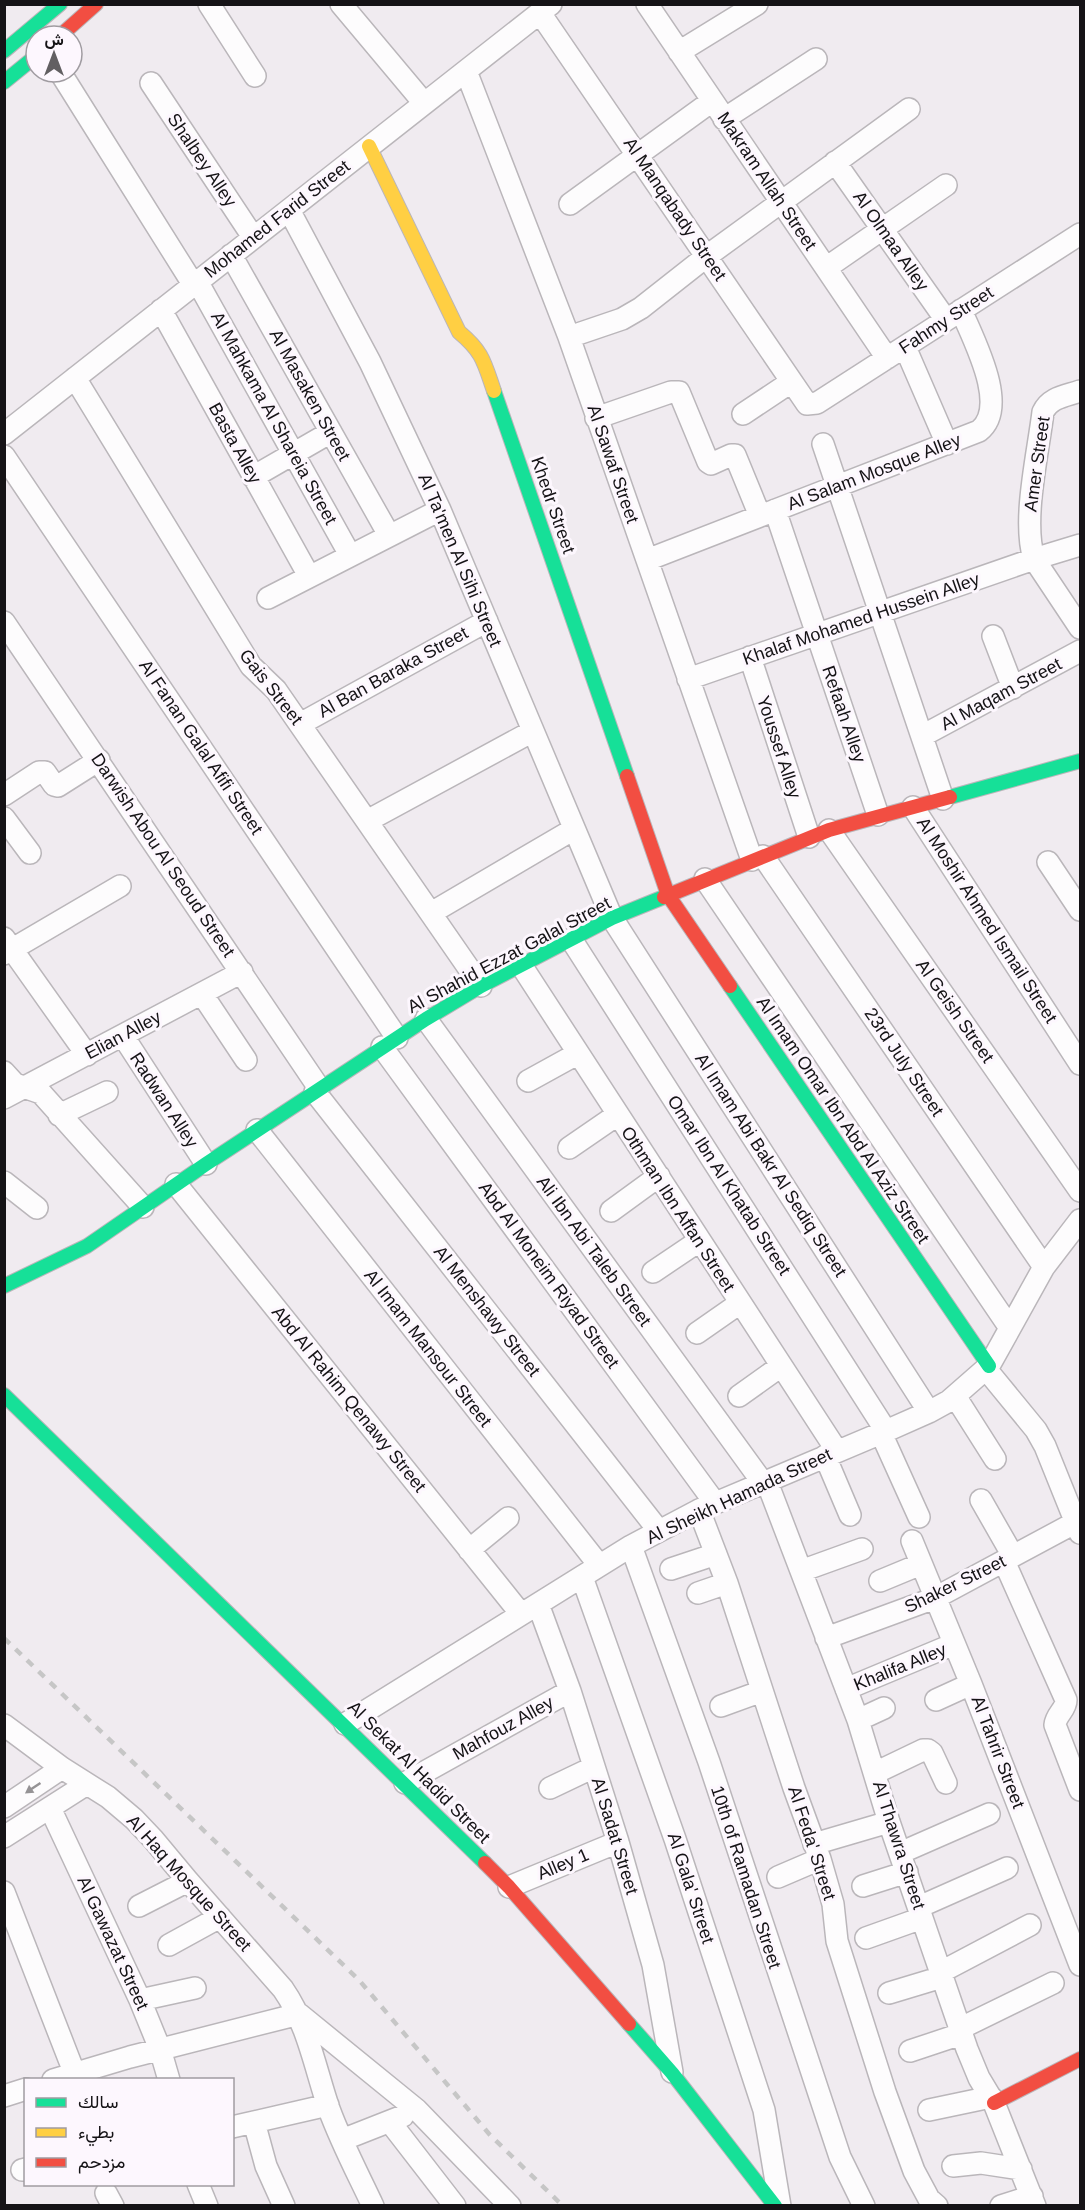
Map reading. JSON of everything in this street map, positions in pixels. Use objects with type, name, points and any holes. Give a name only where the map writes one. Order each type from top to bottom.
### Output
[{"type":"street","points":[[4,51],[60,4]]},
{"type":"street","points":[[74,24],[96,4]]},
{"type":"street","points":[[209,4],[255,76]]},
{"type":"street","points":[[341,4],[424,103]]},
{"type":"street","name":"Makram Allah Street","points":[[647,4],[826,268],[896,352],[946,444]]},
{"type":"street","points":[[679,52],[757,4]]},
{"type":"street","name":"Mohamed Farid Street","points":[[4,434],[546,8]]},
{"type":"street","name":"Al Manqabady Street","points":[[546,8],[637,154],[804,402],[810,405]]},
{"type":"street","points":[[724,118],[816,59]]},
{"type":"street","points":[[4,82],[24,66]]},
{"type":"street","name":"Al Sawaf Street","points":[[466,71],[569,338],[688,679],[758,858]]},
{"type":"street","name":"Shalbey Alley","points":[[151,83],[253,237]]},
{"type":"street","name":"Al Mahkama Al Shareia Street","points":[[68,84],[195,283],[294,453],[350,555]]},
{"type":"street","points":[[570,204],[712,100]]},
{"type":"street","points":[[569,338],[632,314],[781,201],[909,109]]},
{"type":"street","name":"Khedr Street","points":[[369,146],[459,332],[476,346],[482,355],[668,894]]},
{"type":"street","name":"Al Olmaa Alley","points":[[835,162],[882,229],[953,315]]},
{"type":"street","points":[[826,268],[946,185]]},
{"type":"street","name":"Al Ta'men Al Sihi Street","points":[[289,210],[370,362],[440,510],[612,918]]},
{"type":"street","name":"Fahmy Street","points":[[810,405],[817,403],[1080,234]]},
{"type":"street","name":"Al Masaken Street","points":[[231,255],[389,535]]},
{"type":"street","name":"Basta Alley","points":[[161,310],[309,576]]},
{"type":"street","name":"Al Salam Mosque Alley","points":[[646,560],[980,431],[985,427],[991,414],[987,373],[953,315]]},
{"type":"street","name":"Gais Street","points":[[75,378],[251,666],[276,690],[481,986]]},
{"type":"street","points":[[743,414],[791,382]]},
{"type":"street","name":"Amer Street","points":[[1034,559],[1030,548],[1029,524],[1043,412],[1055,398],[1080,391]]},
{"type":"street","name":"Refaah Alley","points":[[596,418],[671,392],[679,392],[708,462],[711,464],[735,455],[768,513],[816,634],[878,815]]},
{"type":"street","points":[[253,477],[331,432]]},
{"type":"street","points":[[823,444],[943,799]]},
{"type":"street","name":"Al Fanan Galal Afifi Street","points":[[4,456],[390,1042]]},
{"type":"street","points":[[268,598],[440,510]]},
{"type":"street","name":"Khalaf Mohamed Hussein Alley","points":[[688,679],[1080,545]]},
{"type":"street","points":[[1034,559],[1080,628]]},
{"type":"street","name":"Al Ban Baraka Street","points":[[300,724],[487,621]]},
{"type":"street","name":"Darwish Abou Al Seoud Street","points":[[4,622],[242,972],[317,1090]]},
{"type":"street","points":[[993,636],[1013,688]]},
{"type":"street","name":"Al Maqam Street","points":[[922,736],[1080,651]]},
{"type":"street","name":"Youssef Alley","points":[[750,657],[819,833]]},
{"type":"street","points":[[367,821],[534,731]]},
{"type":"street","points":[[4,795],[39,772],[45,772],[54,785],[58,786],[99,760]]},
{"type":"street","name":"Al Shahid Ezzat Galal Street","points":[[4,1286],[87,1246],[176,1184],[426,1019],[481,986],[612,918],[819,833],[878,815],[1077,769]]},
{"type":"street","name":"Al Moshir Ahmed Ismail Street","points":[[913,807],[1080,1064]]},
{"type":"street","points":[[4,818],[30,854]]},
{"type":"street","points":[[431,913],[574,829]]},
{"type":"street","name":"Al Geish Street","points":[[819,833],[1080,1191]]},
{"type":"street","name":"23rd July Street","points":[[758,858],[1044,1267]]},
{"type":"street","points":[[1048,862],[1080,910]]},
{"type":"street","points":[[705,879],[1010,1329]]},
{"type":"street","points":[[87,1055],[7,947],[120,886]]},
{"type":"street","name":"Al Imam Omar Ibn Abd Al Aziz Street","points":[[668,894],[987,1368]]},
{"type":"street","name":"Al Imam Abi Bakr Al Sediq Street","points":[[612,918],[929,1412]]},
{"type":"street","name":"Omar Ibn Al Khatab Street","points":[[571,939],[884,1432],[919,1516]]},
{"type":"street","name":"Othman Ibn Affan Street","points":[[521,965],[781,1366],[831,1454],[850,1515]]},
{"type":"street","name":"Elian Alley","points":[[4,1098],[242,972]]},
{"type":"street","points":[[202,994],[246,1060]]},
{"type":"street","name":"Ali Ibn Abi Taleb Street","points":[[426,1019],[765,1482]]},
{"type":"street","name":"Radwan Alley","points":[[123,1036],[206,1164]]},
{"type":"street","name":"Abd Al Moneim Riyad Street","points":[[390,1042],[707,1507]]},
{"type":"street","points":[[528,1081],[578,1054]]},
{"type":"street","points":[[4,1072],[15,1084],[41,1093],[143,1208]]},
{"type":"street","name":"Al Menshawy Street","points":[[317,1090],[659,1531]]},
{"type":"street","points":[[59,1115],[107,1092]]},
{"type":"street","points":[[569,1148],[617,1115]]},
{"type":"street","name":"Al Imam Mansour Street","points":[[257,1130],[590,1571]]},
{"type":"street","points":[[611,1211],[659,1176]]},
{"type":"street","points":[[4,1182],[37,1208]]},
{"type":"street","name":"Abd Al Rahim Qenawy Street","points":[[176,1184],[469,1550],[529,1609]]},
{"type":"street","name":"Al Sheikh Hamada Street","points":[[345,1724],[631,1546],[707,1507],[929,1412],[955,1396],[987,1368],[1044,1267],[1080,1220]]},
{"type":"street","points":[[653,1272],[699,1241]]},
{"type":"street","points":[[697,1333],[740,1303]]},
{"type":"street","points":[[740,1396],[781,1366]]},
{"type":"street","points":[[987,1368],[1036,1430],[1049,1454],[1079,1525]]},
{"type":"street","name":"Al Sekat Al Hadid Street","points":[[4,1395],[405,1782],[509,1887],[672,2073],[775,2205]]},
{"type":"street","points":[[955,1396],[995,1459]]},
{"type":"street","name":"Al Thawra Street","points":[[765,1482],[858,1720],[960,2031],[979,2078],[992,2100],[1033,2201]]},
{"type":"street","points":[[981,1500],[1008,1558],[1066,1700],[1055,1725],[1080,1790]]},
{"type":"street","name":"Al Feda' Street","points":[[707,1507],[716,1554],[817,1851],[833,1904],[837,1941],[885,2092],[914,2171],[929,2199],[937,2205]]},
{"type":"street","points":[[469,1550],[508,1518]]},
{"type":"street","name":"Shaker Street","points":[[826,1638],[935,1598],[1008,1558],[1079,1525]]},
{"type":"street","name":"Al Tahrir Street","points":[[912,1541],[971,1684],[1080,1965]]},
{"type":"street","name":"10th of Ramadan Street","points":[[631,1546],[709,1762],[840,2157],[864,2205]]},
{"type":"street","points":[[801,1571],[862,1549]]},
{"type":"street","points":[[671,1569],[716,1554]]},
{"type":"street","points":[[880,1581],[921,1564]]},
{"type":"street","name":"Al Gala' Street","points":[[590,1571],[764,2110],[780,2205]]},
{"type":"street","points":[[698,1593],[727,1583]]},
{"type":"street","name":"Al Sadat Street","points":[[529,1609],[570,1691],[618,1842],[653,1965],[672,2073]]},
{"type":"street","name":"Khalifa Alley","points":[[846,1689],[954,1644]]},
{"type":"street","points":[[936,1700],[971,1684]]},
{"type":"street","name":"Mahfouz Alley","points":[[405,1782],[570,1691]]},
{"type":"street","points":[[721,1706],[762,1691]]},
{"type":"street","points":[[858,1720],[884,1708]]},
{"type":"street","name":"Al Haq Mosque Street","points":[[4,1725],[62,1768],[108,1797],[134,1819],[283,1989],[299,2014]]},
{"type":"street","points":[[875,1773],[923,1750],[928,1750],[932,1753],[946,1783]]},
{"type":"street","points":[[550,1788],[594,1767]]},
{"type":"street","points":[[4,1807],[62,1768]]},
{"type":"street","points":[[4,1837],[87,1784]]},
{"type":"street","name":"Al Gawazat Street","points":[[50,1808],[140,2000],[160,2049],[169,2078]]},
{"type":"street","points":[[863,1886],[989,1814]]},
{"type":"street","points":[[777,1877],[817,1851],[890,1822]]},
{"type":"street","name":"Alley 1","points":[[509,1887],[618,1842]]},
{"type":"street","points":[[866,1938],[1006,1868]]},
{"type":"street","points":[[139,1906],[188,1881]]},
{"type":"street","points":[[4,1892],[74,2072]]},
{"type":"street","points":[[169,1945],[220,1917]]},
{"type":"street","points":[[890,1993],[941,1974],[1030,1925]]},
{"type":"street","points":[[910,2051],[960,2031],[1053,1983]]},
{"type":"street","points":[[140,2000],[195,1988]]},
{"type":"street","points":[[56,2078],[299,2014]]},
{"type":"street","points":[[299,2014],[328,2105],[373,2205]]},
{"type":"street","points":[[299,2014],[417,2110],[510,2205]]},
{"type":"street","points":[[929,2110],[992,2100],[1080,2059]]},
{"type":"street","points":[[4,2096],[24,2090]]},
{"type":"street","points":[[234,2127],[328,2105]]},
{"type":"street","points":[[342,2139],[417,2110]]},
{"type":"street","points":[[254,2122],[266,2166],[284,2205]]},
{"type":"street","points":[[390,2122],[455,2205]]},
{"type":"street","points":[[953,2166],[981,2163],[1021,2169]]},
{"type":"street","points":[[199,2186],[207,2205]]},
{"type":"street","points":[[1002,2205],[1033,2201]]},
{"type":"railway","points":[[4,1638],[359,1980],[490,2135],[563,2206]]},
{"type":"traffic: fast","points":[[4,51],[60,4]]},
{"type":"traffic: fast","points":[[4,82],[24,66]]},
{"type":"traffic: fast","points":[[494,391],[627,776]]},
{"type":"traffic: fast","points":[[950,797],[1080,761]]},
{"type":"traffic: fast","points":[[4,1286],[87,1246],[206,1164],[426,1019],[481,986],[612,918],[664,897]]},
{"type":"traffic: fast","points":[[730,986],[989,1366]]},
{"type":"traffic: fast","points":[[4,1395],[485,1863]]},
{"type":"traffic: fast","points":[[629,2024],[672,2073],[775,2206]]},
{"type":"traffic: slow","points":[[369,146],[459,332],[482,358],[494,391]]},
{"type":"traffic: jam","points":[[74,24],[96,4]]},
{"type":"traffic: jam","points":[[627,776],[668,895],[730,986]]},
{"type":"traffic: jam","points":[[664,897],[829,830],[950,797]]},
{"type":"traffic: jam","points":[[485,1863],[509,1887],[629,2024]]},
{"type":"traffic: jam","points":[[994,2103],[1080,2059]]}]
